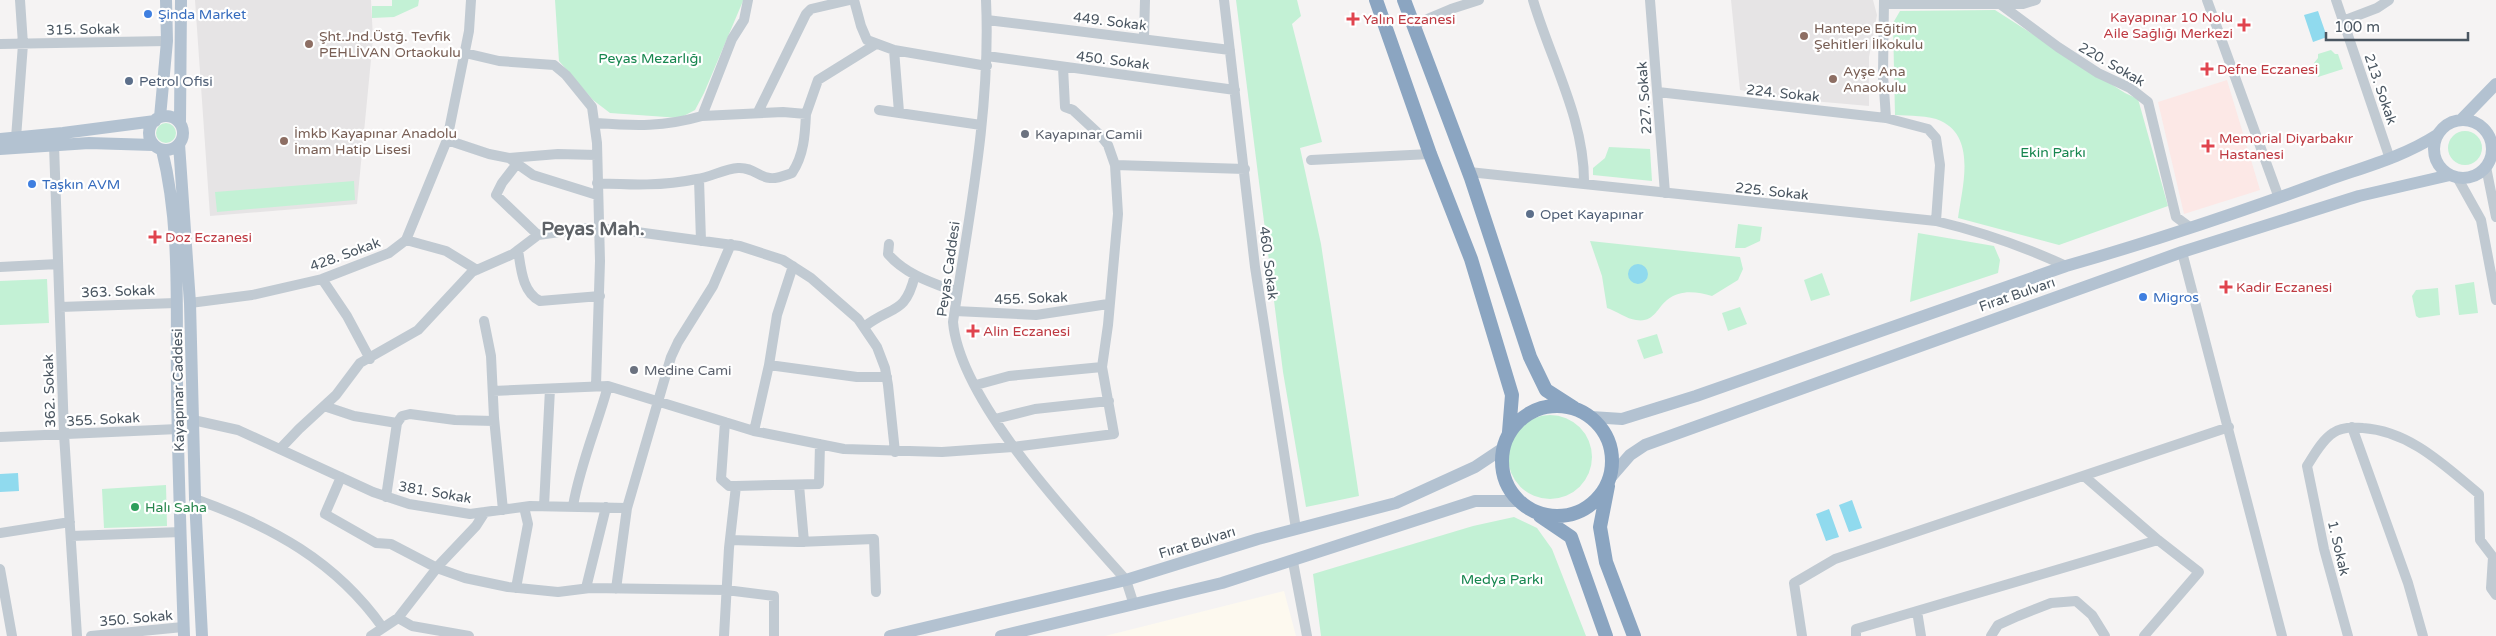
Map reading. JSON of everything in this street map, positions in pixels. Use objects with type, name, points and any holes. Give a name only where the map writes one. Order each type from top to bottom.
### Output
[{"type":"highway","points":[[1376,0],[1430,154],[1471,259],[1512,395],[1509,432],[1502,449],[1501,468],[1506,486],[1518,501],[1571,537],[1606,636]]},
{"type":"highway","points":[[1404,0],[1469,172],[1530,357],[1546,390],[1591,417],[1602,429],[1610,444],[1612,461],[1610,478],[1600,527],[1606,562],[1634,636]]},
{"type":"highway","points":[[1509,432],[1521,418],[1538,409],[1556,405],[1574,408]]},
{"type":"highway","points":[[1533,511],[1551,516],[1570,515],[1587,507],[1594,501],[1601,494],[1610,478]]},
{"type":"main road","points":[[158,147],[149,130],[157,119],[167,41],[166,0]]},
{"type":"main road","points":[[0,149],[88,143],[158,147],[172,150],[179,144],[183,134],[180,123],[181,0]]},
{"type":"main road","points":[[2461,120],[2479,124],[2486,131],[2494,147],[2486,167],[2475,176],[2454,176],[2438,164],[2434,154],[2437,135],[2443,127],[2461,120],[2496,84]]},
{"type":"main road","points":[[0,139],[171,117],[180,123]]},
{"type":"main road","name":"Fırat Bulvarı","points":[[1591,417],[1622,419],[1696,396],[2066,266],[2191,228],[2390,159],[2414,150],[2437,135]]},
{"type":"main road","name":"Kayapınar Caddesi","points":[[179,144],[190,302],[195,499],[202,636]]},
{"type":"main road","name":"Kayapınar Caddesi","points":[[158,147],[169,184],[176,246],[180,532],[184,632]]},
{"type":"main road","name":"Fırat Bulvarı","points":[[1610,478],[1630,455],[1645,445],[2182,252],[2360,196],[2454,176]]},
{"type":"main road","name":"Fırat Bulvarı","points":[[890,636],[1126,580],[1296,529],[1396,503],[1475,467],[1502,449]]},
{"type":"main road","points":[[1001,636],[1222,584],[1475,501],[1518,501]]},
{"type":"street","points":[[16,138],[22,44],[20,0]]},
{"type":"street","points":[[471,0],[469,31],[447,140],[406,240],[446,251],[477,270]]},
{"type":"street","points":[[702,116],[732,39],[744,20],[748,0]]},
{"type":"street","points":[[758,112],[806,14],[811,9],[850,0]]},
{"type":"street","points":[[597,183],[645,186],[699,179],[729,169],[741,168],[755,170],[764,177],[773,178],[792,173],[799,163],[804,147],[806,114],[818,80],[876,44],[864,35],[854,0]]},
{"type":"street","name":"Peyas Caddesi","points":[[986,0],[987,61],[981,125],[953,322],[957,347],[976,385],[1013,447],[1126,580],[1134,605]]},
{"type":"street","points":[[1144,38],[1145,0]]},
{"type":"street","name":"460. Sokak","points":[[1224,0],[1255,267],[1296,529]]},
{"type":"street","points":[[1413,25],[1451,8],[1479,0]]},
{"type":"street","points":[[1533,0],[1579,134],[1584,162],[1584,184]]},
{"type":"street","name":"227. Sokak","points":[[1650,0],[1665,193]]},
{"type":"street","points":[[1886,118],[1883,75],[1884,2],[2023,4],[2036,0]]},
{"type":"street","points":[[2208,0],[2278,198]]},
{"type":"street","name":"213. Sokak","points":[[2336,0],[2390,159]]},
{"type":"street","points":[[2343,21],[2377,8],[2389,0]]},
{"type":"street","name":"220. Sokak","points":[[2000,4],[2058,47],[2098,73],[2130,88],[2148,102],[2176,217],[2191,228]]},
{"type":"street","name":"449. Sokak","points":[[987,20],[1230,50]]},
{"type":"street","name":"315. Sokak","points":[[0,44],[167,41]]},
{"type":"street","name":"450. Sokak","points":[[876,44],[894,50],[987,61],[1063,67],[1235,90]]},
{"type":"street","points":[[894,50],[899,112]]},
{"type":"street","points":[[465,53],[499,61],[554,65],[566,75],[592,107],[596,123],[600,296],[596,386]]},
{"type":"street","points":[[493,391],[608,386],[754,431],[844,449],[942,452],[1013,447],[1114,434],[1102,367],[1108,325],[1108,304],[1118,214],[1115,165],[1108,145],[1100,135],[1074,110],[1065,107],[1063,67]]},
{"type":"street","name":"224. Sokak","points":[[1658,92],[1886,118],[1928,129],[1936,138],[1940,165],[1936,222]]},
{"type":"street","points":[[880,110],[981,125]]},
{"type":"street","points":[[596,123],[653,126],[674,124],[702,116],[758,112],[806,114]]},
{"type":"street","points":[[447,140],[513,161],[533,175],[597,195]]},
{"type":"street","name":"362. Sokak","points":[[54,145],[64,434],[77,636]]},
{"type":"street","points":[[513,161],[558,154],[597,155]]},
{"type":"street","points":[[1311,160],[1430,154]]},
{"type":"street","points":[[513,161],[496,195],[538,235]]},
{"type":"street","points":[[1115,165],[1245,169]]},
{"type":"street","points":[[2486,167],[2496,217]]},
{"type":"street","name":"225. Sokak","points":[[1469,172],[1936,222],[2000,238],[2026,247],[2066,266]]},
{"type":"street","points":[[2454,176],[2481,220],[2496,300]]},
{"type":"street","points":[[699,179],[702,241]]},
{"type":"street","points":[[280,449],[336,395],[360,363],[418,330],[472,272],[498,262],[538,235],[564,230],[598,228],[731,244],[759,251],[793,266],[838,300],[864,327],[877,347],[887,377],[894,452]]},
{"type":"street","name":"428. Sokak","points":[[190,302],[252,295],[322,279],[389,253],[406,240]]},
{"type":"street","points":[[616,589],[627,508],[658,401],[678,342],[713,286],[731,244]]},
{"type":"street","points":[[889,244],[888,254],[915,275],[957,292]]},
{"type":"street","points":[[518,250],[524,281],[533,297],[540,301],[600,296]]},
{"type":"street","points":[[2182,252],[2282,636]]},
{"type":"street","points":[[0,267],[58,264]]},
{"type":"street","points":[[754,431],[769,365],[776,315],[793,266]]},
{"type":"street","points":[[864,327],[875,318],[902,306],[911,290],[915,275]]},
{"type":"street","points":[[322,279],[347,316],[370,358]]},
{"type":"street","name":"363. Sokak","points":[[60,307],[176,302]]},
{"type":"street","name":"455. Sokak","points":[[955,310],[1036,315],[1108,304]]},
{"type":"street","points":[[484,321],[491,356],[494,421],[503,510]]},
{"type":"street","points":[[769,365],[857,377],[887,377]]},
{"type":"street","points":[[976,385],[1009,376],[1102,367]]},
{"type":"street","points":[[573,506],[608,386]]},
{"type":"street","points":[[544,506],[550,389]]},
{"type":"street","points":[[995,418],[1035,409],[1109,400]]},
{"type":"street","points":[[324,406],[354,416],[397,423]]},
{"type":"street","points":[[386,497],[397,423],[402,416],[410,414],[455,420],[494,421]]},
{"type":"street","name":"381. Sokak","points":[[193,420],[238,430],[386,497],[444,510],[470,514],[544,506],[627,508]]},
{"type":"street","points":[[725,422],[721,479],[729,486],[819,484],[820,444]]},
{"type":"street","points":[[1802,636],[1794,583],[1835,559],[2229,427]]},
{"type":"street","points":[[2423,636],[2408,583],[2352,427],[2375,428],[2403,438],[2440,462],[2479,494],[2480,540],[2494,557],[2491,588],[2496,595]]},
{"type":"street","name":"1. Sokak","points":[[2348,636],[2324,549],[2306,466],[2334,432],[2352,427]]},
{"type":"street","name":"355. Sokak","points":[[0,438],[178,429]]},
{"type":"street","points":[[2084,476],[2158,540],[2199,572],[2144,636]]},
{"type":"street","points":[[341,477],[325,514],[376,543],[391,544],[436,568],[465,578],[516,588],[558,592],[586,588],[726,590],[774,596],[774,636]]},
{"type":"street","points":[[799,485],[804,542]]},
{"type":"street","points":[[724,636],[730,540],[736,486]]},
{"type":"street","points":[[195,499],[245,517],[287,539],[340,577],[383,628]]},
{"type":"street","points":[[516,588],[528,524],[524,507]]},
{"type":"street","points":[[586,588],[606,507]]},
{"type":"street","points":[[371,636],[398,618],[436,568],[476,526],[485,512]]},
{"type":"street","points":[[0,533],[70,522]]},
{"type":"street","points":[[71,536],[180,532]]},
{"type":"street","points":[[730,540],[804,542],[874,539],[876,592]]},
{"type":"street","points":[[1856,636],[1856,629],[2013,581],[2158,540]]},
{"type":"street","points":[[1293,562],[1307,636]]},
{"type":"street","points":[[0,568],[12,636]]},
{"type":"street","points":[[1991,636],[1998,625],[2018,616],[2051,603],[2076,601],[2092,615],[2104,636]]},
{"type":"street","points":[[1917,611],[1921,636]]},
{"type":"street","points":[[398,618],[412,626],[469,636]]},
{"type":"street","name":"350. Sokak","points":[[90,636],[184,632]]},
{"type":"shaded area","name":"İmkb Kayapınar Anadolu İmam Hatip Lisesi","points":[[195,0],[371,0],[373,39],[357,204],[210,216]]},
{"type":"shaded area","name":"Hantepe Eğitim Şehitleri İlkokulu","points":[[1731,0],[1873,0],[1877,15],[1869,57],[1869,106],[1790,99],[1740,90]]},
{"type":"shaded area","name":"Memorial Diyarbakır Hastanesi","points":[[2227,80],[2260,190],[2184,214],[2158,102]]},
{"type":"shaded area","points":[[1284,591],[1296,636],[1105,636]]},
{"type":"green space","points":[[392,0],[419,0],[418,6],[394,17],[372,18],[372,6],[392,6]]},
{"type":"green space","name":"Peyas Mezarlığı","points":[[555,0],[743,1],[695,110],[680,118],[610,113],[593,100],[559,61]]},
{"type":"green space","points":[[1236,0],[1297,0],[1301,16],[1292,24],[1322,142],[1300,148],[1321,244],[1359,496],[1306,507],[1283,372]]},
{"type":"green space","name":"Ekin Parkı","points":[[1995,10],[2125,93],[2138,99],[2168,206],[2059,245],[1958,218],[1964,179],[1963,151],[1959,139],[1952,129],[1936,119],[1895,115],[1893,23],[1900,11]]},
{"type":"green space","points":[[2331,50],[2338,54],[2343,69],[2318,77],[2314,63],[2318,58],[2318,54]]},
{"type":"green space","points":[[162,123],[170,123],[176,129],[176,137],[170,143],[162,143],[156,137],[156,129]]},
{"type":"green space","points":[[2465,131],[2472,132],[2477,136],[2481,141],[2481,155],[2477,160],[2472,164],[2465,165],[2458,164],[2453,160],[2449,155],[2448,148],[2449,141],[2453,136],[2458,132]]},
{"type":"green space","points":[[1609,147],[1650,149],[1652,181],[1593,175],[1593,168],[1605,158]]},
{"type":"green space","points":[[354,181],[355,200],[217,212],[215,192]]},
{"type":"green space","points":[[1738,224],[1762,227],[1760,241],[1745,248],[1735,248]]},
{"type":"green space","points":[[1918,233],[1994,246],[2000,260],[1998,273],[1910,302]]},
{"type":"green space","points":[[1590,241],[1740,257],[1743,269],[1738,280],[1712,296],[1695,293],[1678,294],[1667,300],[1651,317],[1636,320],[1607,308],[1602,276]]},
{"type":"green space","points":[[1822,273],[1830,295],[1811,301],[1804,280]]},
{"type":"green space","points":[[47,279],[49,323],[0,325],[0,281]]},
{"type":"green space","points":[[2474,282],[2478,313],[2459,315],[2455,285]]},
{"type":"green space","points":[[2438,288],[2440,315],[2419,318],[2416,316],[2412,296],[2416,290]]},
{"type":"green space","points":[[1740,307],[1747,324],[1728,331],[1722,313]]},
{"type":"green space","points":[[1657,334],[1663,353],[1644,359],[1637,340]]},
{"type":"green space","points":[[1550,415],[1566,418],[1580,427],[1589,441],[1592,457],[1589,473],[1580,487],[1566,496],[1550,499],[1534,496],[1520,487],[1511,473],[1508,457],[1511,441],[1520,427],[1534,418]]},
{"type":"green space","name":"Halı Saha","points":[[166,485],[167,526],[104,528],[102,489]]},
{"type":"green space","name":"Medya Parkı","points":[[1514,517],[1537,528],[1552,549],[1586,636],[1321,636],[1313,574],[1473,526]]},
{"type":"water","points":[[2318,11],[2327,37],[2313,42],[2304,15]]},
{"type":"water","points":[[1638,264],[1645,267],[1648,274],[1645,281],[1638,284],[1631,281],[1628,274],[1631,267]]},
{"type":"water","points":[[18,473],[19,491],[0,492],[0,474]]},
{"type":"water","points":[[1852,500],[1862,528],[1849,532],[1839,505]]},
{"type":"water","points":[[1829,509],[1839,537],[1826,541],[1816,514]]},
{"type":"place","name":"Şinda Market","points":[[148,14]]},
{"type":"place","name":"Yalın Eczanesi","points":[[1353,19]]},
{"type":"place","name":"Kayapınar 10 Nolu Aile Sağlığı Merkezi","points":[[2244,25]]},
{"type":"place","name":"Hantepe Eğitim Şehitleri İlkokulu","points":[[1804,36]]},
{"type":"place","name":"Şht.Jnd.Üstğ. Tevfik PEHLİVAN Ortaokulu","points":[[309,44]]},
{"type":"place","name":"Defne Eczanesi","points":[[2207,69]]},
{"type":"place","name":"Ayşe Ana Anaokulu","points":[[1833,79]]},
{"type":"place","name":"Petrol Ofisi","points":[[129,81]]},
{"type":"place","name":"Kayapınar Camii","points":[[1025,134]]},
{"type":"place","name":"İmkb Kayapınar Anadolu İmam Hatip Lisesi","points":[[284,141]]},
{"type":"place","name":"Memorial Diyarbakır Hastanesi","points":[[2208,146]]},
{"type":"place","name":"Taşkın AVM","points":[[32,184]]},
{"type":"place","name":"Opet Kayapınar","points":[[1530,214]]},
{"type":"place","name":"Doz Eczanesi","points":[[155,237]]},
{"type":"place","name":"Kadir Eczanesi","points":[[2226,287]]},
{"type":"place","name":"Migros","points":[[2143,297]]},
{"type":"place","name":"Alin Eczanesi","points":[[973,331]]},
{"type":"place","name":"Medine Cami","points":[[634,370]]},
{"type":"place","name":"Halı Saha","points":[[135,507]]},
{"type":"district","name":"Peyas Mah.","points":[[593,228]]}]
